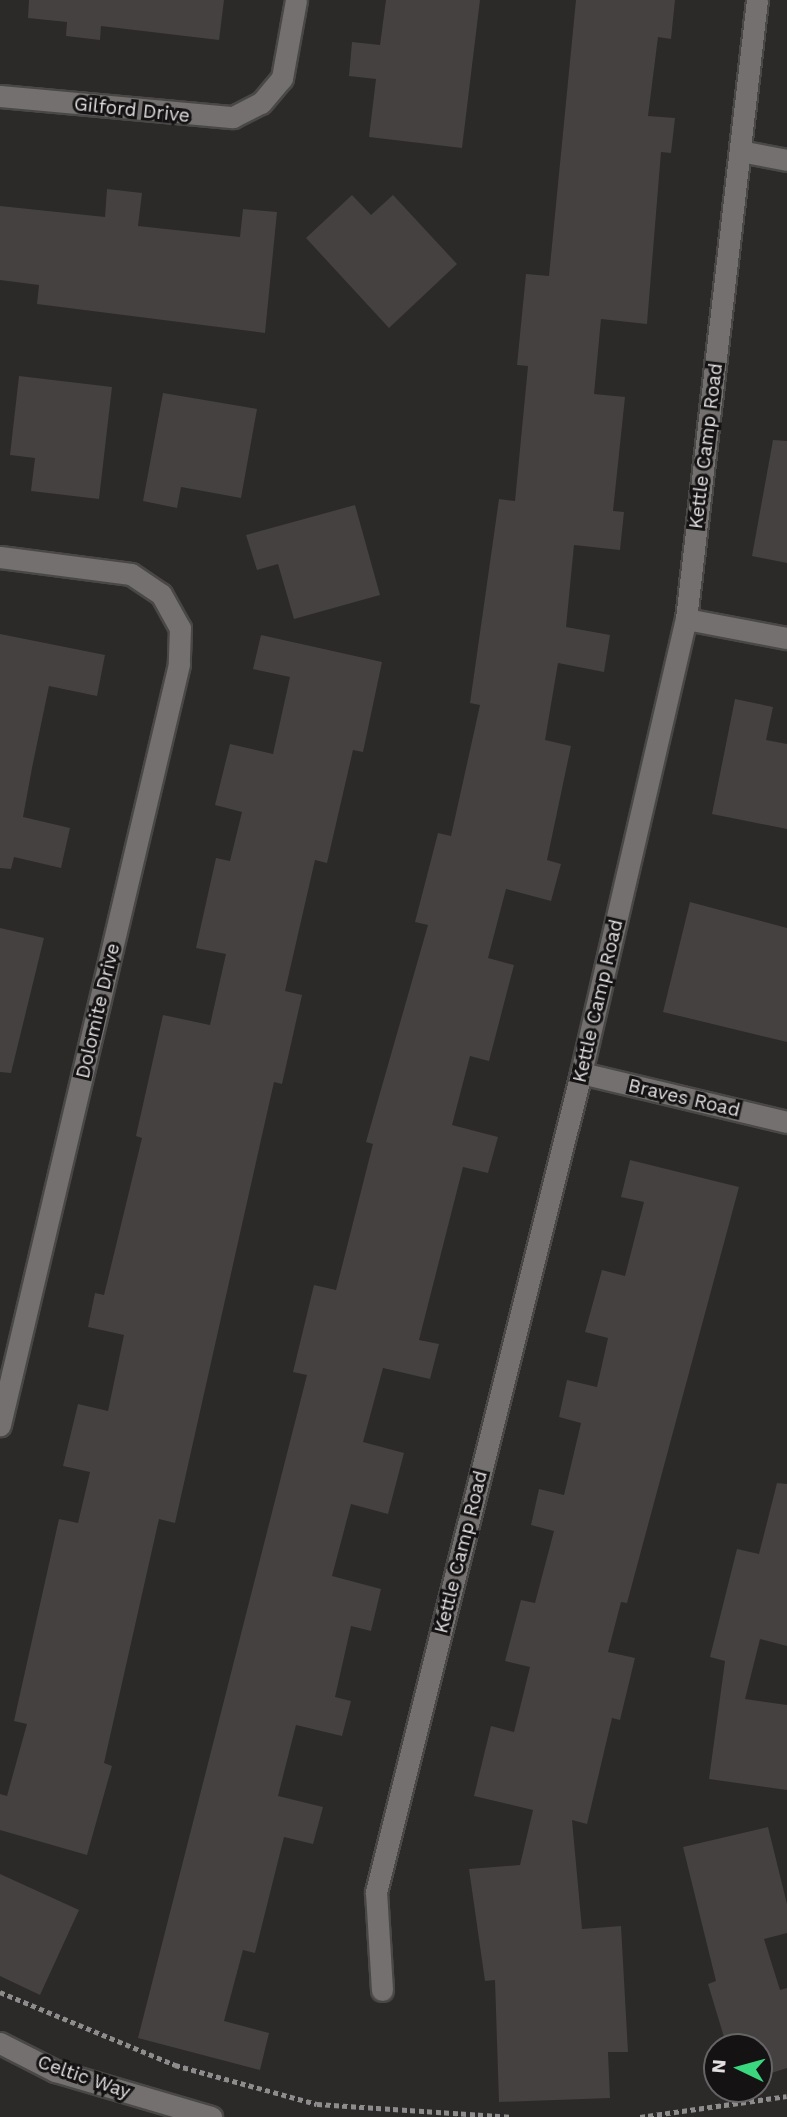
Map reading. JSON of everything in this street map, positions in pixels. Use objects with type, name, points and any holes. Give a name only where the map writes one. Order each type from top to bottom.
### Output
[{"type":"street","name":"Gilford Drive","points":[[0,96],[215,119],[261,103],[287,65],[296,0]]},
{"type":"street","name":"Kettle Camp Road","points":[[382,1990],[376,1892],[581,1073],[686,619],[757,0]]},
{"type":"street","points":[[740,151],[787,160]]},
{"type":"street","name":"Dolomite Drive","points":[[0,557],[121,571],[165,598],[180,628],[179,664],[0,1425]]},
{"type":"street","points":[[686,619],[787,638]]},
{"type":"street","name":"Braves Road","points":[[581,1073],[787,1122]]},
{"type":"street","name":"Celtic Way","points":[[0,2043],[55,2070],[211,2117]]},
{"type":"path","points":[[0,1992],[175,2065],[317,2104],[513,2117]]},
{"type":"path","points":[[640,2117],[787,2096]]},
{"type":"building","points":[[29,0],[224,0],[219,40],[101,26],[100,40],[66,36],[67,22],[28,18]]},
{"type":"building","points":[[386,0],[480,0],[462,148],[369,137],[376,79],[349,76],[352,42],[380,45]]},
{"type":"building","points":[[576,0],[675,0],[671,39],[658,37],[648,116],[675,118],[671,153],[661,152],[647,324],[601,319],[594,394],[625,397],[613,511],[624,512],[620,550],[574,545],[566,627],[610,635],[604,672],[558,663],[545,740],[571,746],[547,860],[561,864],[551,901],[506,889],[488,958],[514,965],[489,1061],[470,1056],[452,1125],[498,1137],[488,1173],[463,1167],[419,1340],[439,1344],[430,1379],[383,1368],[363,1442],[404,1453],[388,1514],[351,1504],[332,1576],[381,1589],[371,1631],[351,1626],[335,1697],[351,1701],[342,1736],[296,1725],[278,1796],[323,1807],[313,1844],[284,1837],[255,1953],[243,1950],[224,2021],[269,2033],[260,2070],[138,2038],[307,1375],[293,1372],[314,1285],[336,1290],[373,1144],[366,1142],[428,925],[415,922],[438,833],[451,836],[480,705],[470,703],[499,499],[515,501],[528,366],[517,365],[526,274],[549,276]]},
{"type":"building","points":[[107,189],[142,193],[138,226],[240,237],[243,209],[277,212],[265,333],[37,304],[39,285],[0,280],[0,206],[105,217]]},
{"type":"building","points":[[352,195],[371,215],[393,195],[457,264],[389,328],[306,238]]},
{"type":"building","points":[[19,376],[112,387],[99,499],[31,491],[35,458],[10,455]]},
{"type":"building","points":[[163,393],[257,409],[241,498],[181,487],[177,508],[143,501]]},
{"type":"building","points":[[773,440],[787,441],[787,563],[752,556]]},
{"type":"building","points":[[355,505],[380,595],[294,619],[278,564],[257,570],[246,535]]},
{"type":"building","points":[[0,634],[105,655],[97,696],[49,686],[32,768],[23,817],[70,828],[61,868],[14,857],[11,869],[0,868]]},
{"type":"building","points":[[261,635],[382,662],[363,752],[353,750],[327,863],[315,860],[285,991],[302,995],[282,1084],[274,1082],[175,1523],[159,1519],[104,1763],[112,1766],[87,1855],[0,1830],[0,1794],[7,1796],[27,1724],[14,1721],[59,1519],[78,1523],[90,1472],[63,1466],[78,1404],[108,1411],[124,1335],[88,1327],[95,1293],[104,1295],[142,1138],[136,1136],[163,1015],[210,1025],[226,954],[196,948],[216,858],[230,861],[242,812],[215,805],[230,744],[273,754],[290,677],[253,669]]},
{"type":"building","points":[[735,699],[773,707],[766,740],[787,744],[787,829],[712,814]]},
{"type":"building","points":[[690,902],[787,928],[787,1042],[663,1012]]},
{"type":"building","points":[[0,928],[44,938],[11,1073],[0,1072]]},
{"type":"building","points":[[630,1160],[739,1187],[627,1603],[621,1602],[608,1652],[635,1658],[620,1720],[612,1718],[587,1824],[572,1820],[582,1929],[621,1926],[628,2052],[608,2052],[610,2098],[499,2102],[495,1980],[485,1981],[469,1869],[520,1865],[533,1810],[474,1796],[491,1726],[514,1732],[530,1667],[505,1661],[521,1600],[535,1603],[554,1531],[531,1525],[539,1489],[564,1495],[581,1423],[559,1417],[567,1380],[597,1387],[608,1338],[585,1332],[602,1270],[625,1276],[644,1202],[621,1197]]},
{"type":"building","points":[[777,1483],[787,1484],[787,1646],[760,1639],[745,1699],[787,1705],[787,1790],[709,1779],[725,1661],[710,1657],[737,1549],[759,1554]]},
{"type":"building","points":[[768,1827],[787,1904],[787,1933],[764,1939],[780,1990],[787,1988],[787,2068],[773,2072],[773,2033],[723,2033],[708,1984],[716,1981],[683,1847]]},
{"type":"building","points":[[0,1874],[79,1910],[40,1995],[0,1976]]}]
